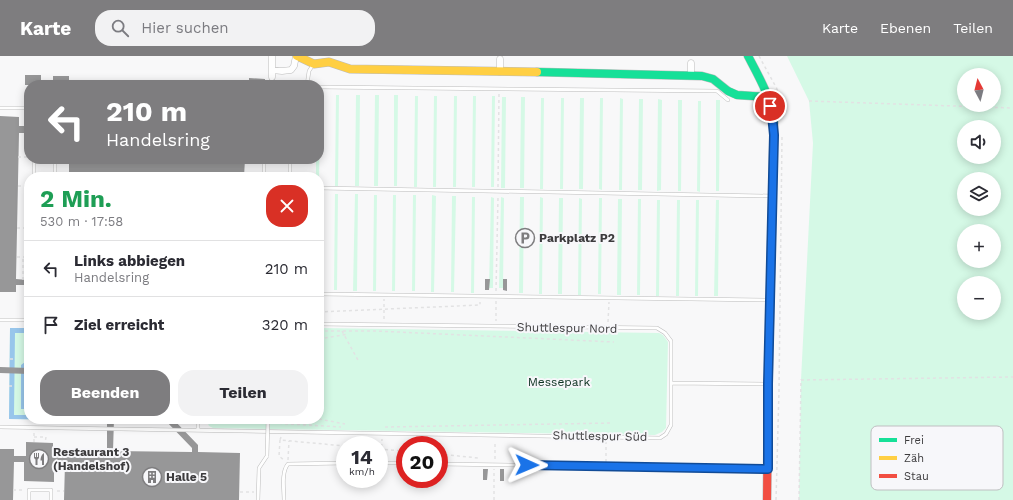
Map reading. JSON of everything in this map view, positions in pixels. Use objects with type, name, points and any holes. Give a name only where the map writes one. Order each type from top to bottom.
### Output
[{"type":"street","points":[[272,56],[272,77]]},
{"type":"street","points":[[272,70],[291,70],[297,56],[314,64],[329,59],[350,69],[690,75],[713,79],[728,91],[737,95],[767,97]]},
{"type":"street","points":[[748,56],[759,76],[767,97],[772,115],[774,135],[768,384],[767,500]]},
{"type":"street","points":[[500,59],[500,72]]},
{"type":"street","points":[[690,75],[691,62]]},
{"type":"lane","points":[[308,80],[309,71],[314,64]]},
{"type":"lane","points":[[324,87],[717,91],[728,100]]},
{"type":"lane","points":[[0,108],[24,108]]},
{"type":"lane","points":[[324,188],[772,196]]},
{"type":"lane","points":[[324,294],[770,300]]},
{"type":"lane","points":[[0,320],[24,320]]},
{"type":"lane","name":"Shuttlespur Nord","points":[[324,324],[657,328],[665,333],[671,341],[671,383]]},
{"type":"lane","points":[[671,383],[768,384]]},
{"type":"lane","name":"Shuttlespur Süd","points":[[0,427],[660,438],[666,434],[671,425],[671,383]]},
{"type":"lane","points":[[198,424],[198,430]]},
{"type":"lane","points":[[258,500],[259,468],[267,456],[268,424]]},
{"type":"lane","points":[[284,500],[284,474],[288,464],[336,463]]},
{"type":"lane","points":[[448,464],[768,469]]},
{"type":"lane","points":[[29,500],[29,490],[51,490],[51,500]]},
{"type":"path","points":[[809,101],[1013,108]]},
{"type":"path","points":[[776,500],[782,133]]},
{"type":"path","points":[[18,157],[24,157]]},
{"type":"path","points":[[18,186],[24,186]]},
{"type":"path","points":[[17,228],[24,228]]},
{"type":"path","points":[[17,257],[23,257],[23,280]]},
{"type":"path","points":[[384,295],[384,325]]},
{"type":"path","points":[[324,312],[480,305],[480,296]]},
{"type":"path","points":[[496,297],[496,327]]},
{"type":"path","points":[[608,328],[609,298]]},
{"type":"path","points":[[342,330],[359,362]]},
{"type":"path","points":[[324,331],[376,331],[614,342]]},
{"type":"path","points":[[324,338],[348,334]]},
{"type":"path","points":[[10,359],[15,359]]},
{"type":"path","points":[[799,500],[801,380],[1013,377]]},
{"type":"path","points":[[9,386],[14,386]]},
{"type":"path","points":[[324,420],[345,424]]},
{"type":"path","points":[[385,427],[613,423]]},
{"type":"path","points":[[288,424],[346,427]]},
{"type":"path","points":[[34,432],[34,442]]},
{"type":"path","points":[[279,456],[281,432]]},
{"type":"path","points":[[494,500],[495,435]]},
{"type":"path","points":[[606,436],[606,466]]},
{"type":"path","points":[[34,437],[46,437],[46,442]]},
{"type":"path","points":[[280,440],[336,445]]},
{"type":"path","points":[[288,464],[289,441]]},
{"type":"path","points":[[448,455],[478,458],[478,464]]},
{"type":"path","points":[[13,490],[29,490]]},
{"type":"path","points":[[51,490],[64,491]]},
{"type":"path","points":[[240,492],[258,492]]},
{"type":"green space","points":[[787,56],[1013,56],[1013,500],[799,500],[801,380],[813,143],[809,101]]},
{"type":"green space","points":[[336,95],[339,95],[338,186],[335,186]]},
{"type":"green space","points":[[356,95],[360,95],[359,186],[355,186]]},
{"type":"green space","points":[[375,95],[379,95],[378,186],[374,186]]},
{"type":"green space","points":[[394,95],[398,95],[397,186],[394,186]]},
{"type":"green space","points":[[415,96],[418,96],[417,187],[414,187]]},
{"type":"green space","points":[[434,96],[437,96],[436,187],[433,187]]},
{"type":"green space","points":[[454,96],[457,96],[456,187],[453,187]]},
{"type":"green space","points":[[473,96],[476,96],[475,187],[472,187]]},
{"type":"green space","points":[[492,96],[495,96],[494,187],[491,187]]},
{"type":"green space","points":[[502,97],[506,97],[505,188],[501,188]]},
{"type":"green space","points":[[521,97],[525,97],[524,188],[520,188]]},
{"type":"green space","points":[[541,98],[544,98],[543,189],[540,189]]},
{"type":"green space","points":[[561,98],[564,98],[563,189],[560,189]]},
{"type":"green space","points":[[580,98],[584,98],[583,189],[579,189]]},
{"type":"green space","points":[[600,98],[603,98],[602,190],[599,189]]},
{"type":"green space","points":[[620,98],[623,99],[622,190],[619,190]]},
{"type":"green space","points":[[639,99],[643,99],[642,190],[638,190]]},
{"type":"green space","points":[[658,99],[662,100],[661,190],[657,191]]},
{"type":"green space","points":[[678,100],[682,100],[681,191],[678,191]]},
{"type":"green space","points":[[716,100],[720,100],[719,191],[716,191]]},
{"type":"green space","points":[[698,101],[701,101],[700,192],[697,191]]},
{"type":"green space","points":[[316,164],[319,164],[319,172],[316,172]]},
{"type":"green space","points":[[335,194],[338,194],[337,290],[334,290]]},
{"type":"green space","points":[[355,194],[358,194],[357,291],[353,291]]},
{"type":"green space","points":[[374,195],[377,195],[376,291],[373,291]]},
{"type":"green space","points":[[393,195],[396,195],[395,291],[392,291]]},
{"type":"green space","points":[[413,195],[416,195],[415,291],[412,291]]},
{"type":"green space","points":[[432,195],[436,196],[434,292],[431,292]]},
{"type":"green space","points":[[452,196],[456,196],[454,292],[451,292]]},
{"type":"green space","points":[[472,197],[475,197],[474,293],[471,293]]},
{"type":"green space","points":[[491,197],[494,198],[493,288],[489,288]]},
{"type":"green space","points":[[501,197],[504,198],[503,288],[499,288]]},
{"type":"green space","points":[[520,197],[524,197],[523,293],[519,293]]},
{"type":"green space","points":[[540,197],[543,198],[542,294],[539,294]]},
{"type":"green space","points":[[559,198],[563,198],[562,294],[558,294]]},
{"type":"green space","points":[[579,198],[582,199],[581,295],[578,295]]},
{"type":"green space","points":[[599,198],[602,198],[601,294],[598,294]]},
{"type":"green space","points":[[618,199],[622,199],[621,295],[617,295]]},
{"type":"green space","points":[[638,199],[641,199],[640,295],[637,295]]},
{"type":"green space","points":[[657,200],[660,200],[659,296],[656,296]]},
{"type":"green space","points":[[677,200],[680,200],[679,296],[676,296]]},
{"type":"green space","points":[[696,200],[699,200],[698,296],[695,296]]},
{"type":"green space","points":[[716,200],[719,200],[718,296],[714,296]]},
{"type":"green space","points":[[10,328],[24,328],[24,419],[9,419]]},
{"type":"green space","name":"Messepark","points":[[324,328],[659,333],[663,335],[668,342],[666,428],[662,432],[655,435],[213,428],[208,424],[324,424]]},
{"type":"water","points":[[10,328],[24,328],[24,333],[15,333],[14,415],[24,415],[24,419],[9,419]]},
{"type":"water","points":[[24,363],[24,409],[21,409],[21,365]]},
{"type":"building","points":[[25,75],[41,75],[41,80],[25,80]]},
{"type":"building","points":[[53,76],[69,76],[69,80],[53,80]]},
{"type":"building","points":[[249,78],[265,79],[265,80],[249,80]]},
{"type":"building","points":[[0,116],[19,117],[19,126],[24,126],[24,133],[19,133],[16,279],[24,280],[24,285],[16,285],[16,292],[0,292]]},
{"type":"building","points":[[69,164],[245,164],[244,172],[69,172]]},
{"type":"building","points":[[485,279],[490,279],[489,290],[485,290]]},
{"type":"building","points":[[503,279],[507,279],[507,291],[503,290]]},
{"type":"building","points":[[0,367],[24,368],[24,374],[0,373]]},
{"type":"building","name":"Halle 5","points":[[107,424],[114,424],[113,451],[192,452],[192,448],[169,424],[178,424],[198,445],[198,452],[240,453],[239,500],[64,500],[65,463],[54,462],[54,482],[24,481],[24,462],[14,462],[13,500],[0,500],[0,449],[14,449],[14,456],[26,456],[26,442],[53,443],[53,457],[65,457],[65,450],[107,451]]},
{"type":"building","points":[[483,469],[488,469],[487,480],[483,480]]},
{"type":"building","points":[[500,469],[504,469],[504,481],[500,481]]},
{"type":"traffic: fast","points":[[748,56],[768,97],[774,123],[768,398]]},
{"type":"traffic: fast","points":[[537,72],[702,76],[713,79],[728,91],[737,95],[767,97]]},
{"type":"traffic: slow","points":[[297,56],[314,64],[329,62],[350,69],[537,72]]},
{"type":"traffic: jam","points":[[767,500],[768,398]]},
{"type":"place","name":"Parkplatz P2","points":[[525,238]]},
{"type":"place","name":"Restaurant 3 (Handelshof)","points":[[39,459]]},
{"type":"place","name":"Halle 5","points":[[152,477]]},
{"type":"route","points":[[527,465],[768,469],[768,384],[774,135],[770,106]]}]
